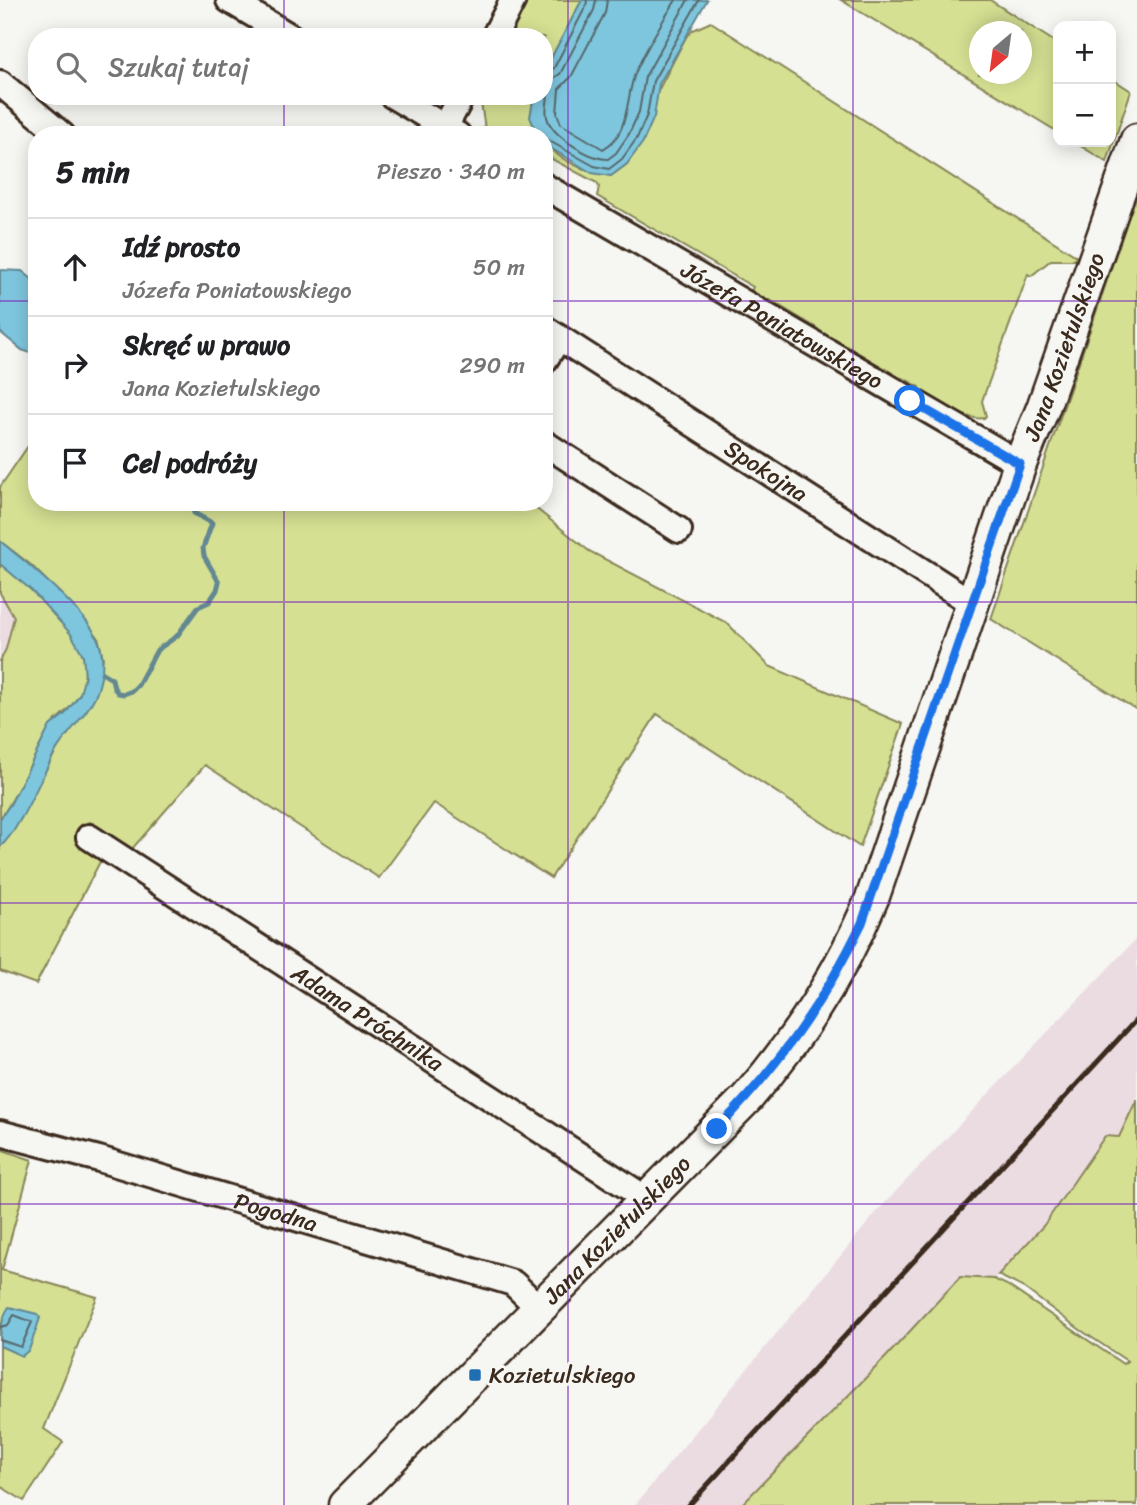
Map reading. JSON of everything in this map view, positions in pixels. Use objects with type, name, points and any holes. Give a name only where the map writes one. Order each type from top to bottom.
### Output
[{"type":"main road","name":"Jana Kozietulskiego","points":[[345,1505],[747,1098],[802,1030],[843,961],[873,896],[1020,464],[1043,408],[1137,140]]},
{"type":"street","points":[[229,0],[276,28]]},
{"type":"street","points":[[499,28],[513,0]]},
{"type":"street","points":[[0,83],[51,126]]},
{"type":"street","points":[[408,105],[443,126]]},
{"type":"street","points":[[453,126],[459,105]]},
{"type":"street","name":"Józefa Poniatowskiego","points":[[553,191],[1020,464]]},
{"type":"street","name":"Spokojna","points":[[553,334],[972,603]]},
{"type":"street","points":[[553,449],[679,530]]},
{"type":"street","name":"Adama Próchnika","points":[[89,837],[648,1199]]},
{"type":"street","name":"Pogodna","points":[[0,1133],[99,1159],[513,1283],[540,1309]]},
{"type":"shaded area","points":[[0,593],[14,617],[0,661]]},
{"type":"shaded area","points":[[1137,938],[1137,1123],[992,1281],[765,1505],[635,1505],[880,1208]]},
{"type":"green space","points":[[522,0],[582,0],[553,54],[553,28],[508,28]]},
{"type":"green space","points":[[841,0],[990,0],[1022,21],[969,21],[969,78]]},
{"type":"green space","points":[[711,22],[1076,256],[1075,260],[1051,260],[1031,276],[1028,274],[982,401],[986,416],[984,418],[968,417],[951,409],[903,378],[899,384],[886,369],[834,339],[821,338],[818,329],[770,300],[758,301],[749,296],[753,287],[597,196],[597,183],[553,160],[553,151],[575,165],[611,176],[627,164],[659,89],[686,37],[693,30]]},
{"type":"green space","points":[[1032,27],[1053,41],[1053,129],[979,84],[1032,84]]},
{"type":"green space","points":[[1116,81],[1131,91],[1116,135]]},
{"type":"green space","points":[[481,105],[532,105],[536,126],[485,126]]},
{"type":"green space","points":[[1082,147],[1112,147],[1107,162]]},
{"type":"green space","points":[[1137,193],[1137,710],[991,619]]},
{"type":"green space","points":[[28,446],[28,511],[539,511],[589,551],[727,623],[769,666],[903,724],[860,847],[657,714],[551,878],[434,803],[379,878],[205,765],[132,849],[90,822],[82,842],[103,856],[36,984],[0,971],[0,847],[14,830],[58,747],[96,695],[103,658],[98,637],[74,608],[31,565],[0,541],[0,487]]},
{"type":"green space","points":[[0,564],[22,581],[60,619],[78,645],[85,670],[78,699],[49,729],[0,819],[0,661],[14,617],[0,593]]},
{"type":"green space","points":[[1137,1099],[1137,1505],[741,1505],[960,1277],[994,1279],[1007,1285],[1123,1364],[1127,1361],[1024,1288],[998,1275],[1044,1225],[1105,1136],[1119,1137]]},
{"type":"green space","points":[[0,1149],[32,1160],[2,1270],[97,1297],[44,1429],[63,1442],[24,1501],[0,1486]]},
{"type":"water","points":[[582,0],[707,0],[659,84],[654,117],[643,142],[627,164],[611,176],[592,173],[553,150],[553,126],[534,126],[530,117],[532,105],[553,105],[553,54]]},
{"type":"water","points":[[0,270],[22,271],[28,276],[28,352],[0,332]]},
{"type":"water","points":[[0,541],[24,560],[82,616],[98,640],[102,653],[102,673],[93,700],[59,746],[15,829],[0,847],[0,819],[11,803],[50,726],[65,714],[80,694],[85,676],[83,655],[71,634],[31,590],[0,564]]},
{"type":"water","points":[[9,1307],[37,1314],[40,1318],[29,1350],[22,1356],[0,1346],[3,1321]]},
{"type":"waterway","points":[[102,673],[112,679],[118,693],[132,691],[157,650],[177,636],[198,607],[209,602],[217,590],[219,582],[204,556],[203,548],[212,523],[193,511]]},
{"type":"railway","points":[[689,1505],[1137,1019]]},
{"type":"place","name":"Kozietulskiego","points":[[475,1375]]},
{"type":"route","points":[[717,1129],[776,1065],[802,1030],[826,992],[862,923],[1020,464],[910,401]]}]
